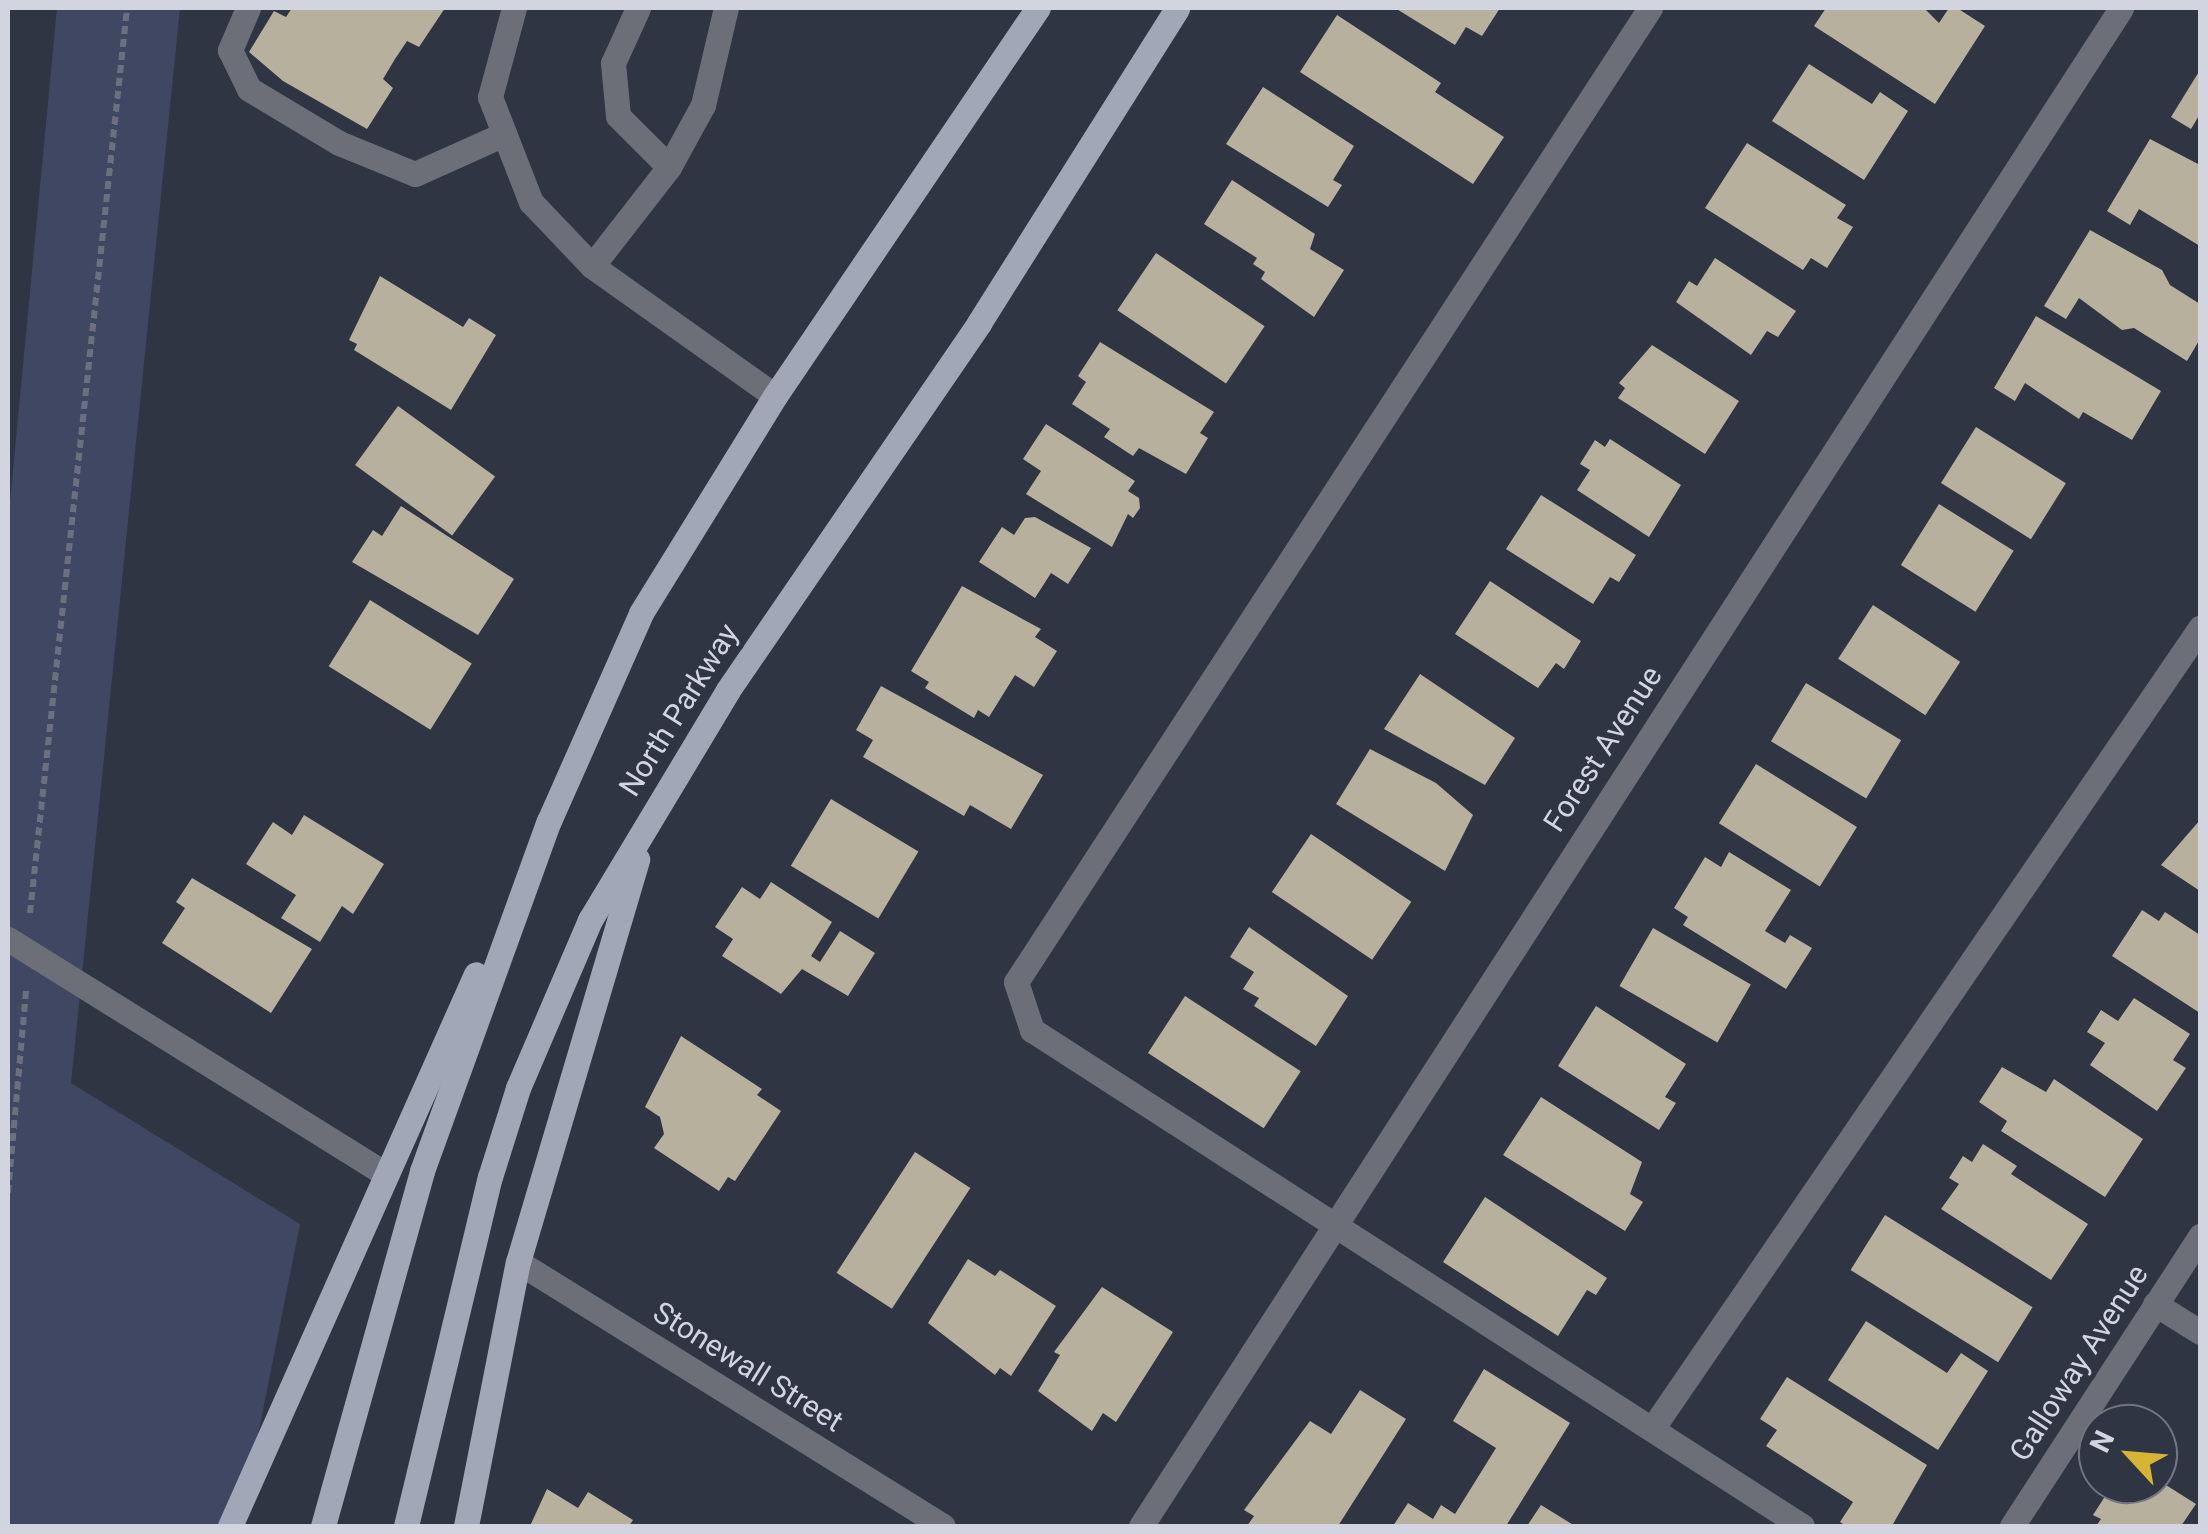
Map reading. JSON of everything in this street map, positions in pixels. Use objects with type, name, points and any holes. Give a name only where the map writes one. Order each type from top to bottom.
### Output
[{"type":"main road","name":"North Parkway","points":[[323,1526],[422,1171],[549,821],[641,613],[774,396],[1038,8]]},
{"type":"main road","name":"North Parkway","points":[[406,1526],[462,1278],[518,1088],[590,920],[728,690],[979,323],[1177,8]]},
{"type":"main road","points":[[230,1526],[383,1172],[549,821]]},
{"type":"main road","points":[[466,1526],[518,1262],[647,822]]},
{"type":"street","points":[[248,8],[230,50],[250,89],[339,143],[415,174],[504,134]]},
{"type":"street","points":[[514,8],[490,97],[531,202],[592,266],[774,396]]},
{"type":"street","points":[[638,8],[613,63],[618,116],[669,167]]},
{"type":"street","points":[[592,266],[669,167],[703,105],[726,8]]},
{"type":"street","points":[[1650,8],[1016,982],[1032,1030],[1802,1526]]},
{"type":"street","name":"Forest Avenue","points":[[1141,1526],[2121,8]]},
{"type":"street","points":[[1652,1430],[2200,628]]},
{"type":"street","points":[[8,939],[383,1172]]},
{"type":"street","name":"Galloway Avenue","points":[[2012,1526],[2200,1236]]},
{"type":"street","name":"Stonewall Street","points":[[518,1262],[943,1526]]},
{"type":"street","points":[[2155,1304],[2200,1332]]},
{"type":"path","points":[[30,910],[128,8]]},
{"type":"path","points":[[8,1193],[26,994]]},
{"type":"shaded area","points":[[57,8],[180,8],[71,1083],[300,1224],[240,1526],[8,1526],[8,523]]},
{"type":"building","points":[[292,8],[445,8],[419,47],[407,41],[395,59],[383,79],[393,88],[367,129],[283,81],[249,52],[274,11],[286,17]]},
{"type":"building","points":[[1395,8],[1500,8],[1482,36],[1466,27],[1455,45]]},
{"type":"building","points":[[1826,8],[1924,8],[1939,23],[1949,8],[1957,8],[1985,26],[1935,104],[1814,26]]},
{"type":"building","points":[[1337,15],[1441,83],[1435,92],[1504,137],[1473,184],[1300,72]]},
{"type":"building","points":[[1809,64],[1872,104],[1880,92],[1908,111],[1864,180],[1772,121]]},
{"type":"building","points":[[2200,70],[2200,114],[2191,129],[2171,117]]},
{"type":"building","points":[[1263,87],[1354,146],[1333,180],[1342,185],[1328,207],[1226,144]]},
{"type":"building","points":[[2150,139],[2200,165],[2200,246],[2139,209],[2130,225],[2107,211]]},
{"type":"building","points":[[1747,143],[1846,205],[1837,218],[1853,227],[1827,268],[1811,258],[1803,270],[1705,208]]},
{"type":"building","points":[[1232,180],[1315,234],[1310,249],[1344,270],[1314,317],[1261,279],[1265,272],[1253,264],[1257,258],[1204,224]]},
{"type":"building","points":[[2090,230],[2162,270],[2170,285],[2200,304],[2200,339],[2187,361],[2134,328],[2122,330],[2079,298],[2066,319],[2044,306]]},
{"type":"building","points":[[1156,253],[1265,326],[1226,383],[1117,310]]},
{"type":"building","points":[[1715,258],[1796,311],[1778,337],[1767,331],[1751,355],[1676,302],[1689,281],[1697,286]]},
{"type":"building","points":[[380,276],[463,327],[469,318],[496,335],[451,410],[354,350],[357,344],[349,340]]},
{"type":"building","points":[[2036,316],[2161,391],[2132,440],[2083,412],[2079,419],[2025,383],[2015,401],[1994,388]]},
{"type":"building","points":[[1100,342],[1214,412],[1200,433],[1208,438],[1186,474],[1139,448],[1133,456],[1104,437],[1110,429],[1072,404],[1086,382],[1078,376]]},
{"type":"building","points":[[1652,345],[1739,401],[1705,454],[1618,398],[1625,388],[1619,383]]},
{"type":"building","points":[[398,406],[495,477],[452,536],[355,465]]},
{"type":"building","points":[[1046,424],[1135,481],[1128,491],[1139,498],[1140,508],[1133,518],[1128,514],[1112,547],[1026,494],[1041,471],[1023,459]]},
{"type":"building","points":[[1976,427],[2066,483],[2031,539],[1941,483]]},
{"type":"building","points":[[1610,439],[1681,485],[1649,537],[1577,490],[1590,470],[1580,464],[1595,440],[1605,447]]},
{"type":"building","points":[[1541,495],[1636,555],[1619,582],[1610,577],[1593,604],[1506,549]]},
{"type":"building","points":[[1939,504],[2014,551],[1975,612],[1901,565]]},
{"type":"building","points":[[401,506],[514,579],[478,635],[352,562],[373,530],[382,536]]},
{"type":"building","points":[[1035,517],[1091,548],[1068,584],[1051,573],[1035,598],[979,562],[1002,527],[1014,535],[1025,518]]},
{"type":"building","points":[[1490,581],[1581,641],[1564,669],[1556,663],[1538,688],[1455,634]]},
{"type":"building","points":[[962,586],[1041,629],[1035,637],[1057,651],[1034,687],[1015,675],[989,717],[978,710],[974,718],[925,688],[929,682],[911,671]]},
{"type":"building","points":[[370,600],[472,664],[430,730],[329,666]]},
{"type":"building","points":[[1873,605],[1960,662],[1925,715],[1838,659]]},
{"type":"building","points":[[1420,674],[1515,738],[1485,785],[1384,729]]},
{"type":"building","points":[[1806,683],[1901,740],[1866,798],[1771,741]]},
{"type":"building","points":[[881,686],[1043,775],[1011,829],[970,805],[964,816],[863,757],[873,740],[856,730]]},
{"type":"building","points":[[1370,749],[1436,783],[1473,815],[1445,871],[1336,804]]},
{"type":"building","points":[[1756,764],[1857,827],[1820,886],[1719,823]]},
{"type":"building","points":[[831,799],[918,852],[878,918],[791,866]]},
{"type":"building","points":[[304,815],[384,864],[353,914],[342,906],[320,942],[281,918],[296,895],[246,864],[273,822],[292,835]]},
{"type":"building","points":[[2200,820],[2200,891],[2161,865]]},
{"type":"building","points":[[1311,834],[1411,902],[1372,960],[1272,892]]},
{"type":"building","points":[[1729,852],[1791,890],[1765,931],[1785,943],[1790,935],[1812,948],[1786,989],[1683,925],[1688,917],[1674,908],[1705,857],[1721,867]]},
{"type":"building","points":[[192,878],[312,949],[271,1013],[162,943],[185,908],[176,902]]},
{"type":"building","points":[[771,882],[832,922],[811,956],[820,962],[840,931],[875,953],[848,996],[802,969],[781,994],[722,956],[733,939],[715,927],[742,887],[760,899]]},
{"type":"building","points":[[2142,910],[2159,921],[2165,912],[2200,935],[2200,1013],[2112,956]]},
{"type":"building","points":[[1249,927],[1348,996],[1316,1046],[1254,1006],[1259,998],[1243,989],[1254,972],[1230,957]]},
{"type":"building","points":[[1653,928],[1751,984],[1717,1043],[1620,986]]},
{"type":"building","points":[[1185,996],[1301,1071],[1264,1128],[1148,1053]]},
{"type":"building","points":[[2134,998],[2190,1034],[2173,1060],[2186,1068],[2157,1111],[2090,1065],[2105,1043],[2087,1032],[2101,1010],[2118,1021]]},
{"type":"building","points":[[1596,1006],[1686,1064],[1665,1097],[1676,1103],[1659,1130],[1558,1066]]},
{"type":"building","points":[[681,1036],[762,1089],[757,1095],[781,1111],[735,1181],[728,1177],[719,1191],[654,1148],[664,1134],[660,1117],[645,1107]]},
{"type":"building","points":[[2002,1067],[2046,1092],[2054,1079],[2143,1139],[2105,1197],[2001,1131],[2007,1121],[1979,1102]]},
{"type":"building","points":[[1541,1097],[1642,1162],[1630,1194],[1643,1202],[1625,1231],[1503,1155]]},
{"type":"building","points":[[1983,1144],[2017,1166],[2011,1174],[2088,1224],[2051,1280],[1941,1209],[1959,1184],[1949,1178],[1963,1156],[1972,1162]]},
{"type":"building","points":[[915,1152],[970,1188],[892,1309],[837,1273]]},
{"type":"building","points":[[1485,1197],[1607,1278],[1596,1295],[1587,1290],[1558,1336],[1443,1262]]},
{"type":"building","points":[[1885,1215],[2033,1307],[1998,1362],[1851,1270]]},
{"type":"building","points":[[968,1259],[995,1276],[1000,1270],[1056,1306],[1011,1376],[1000,1368],[995,1375],[928,1323]]},
{"type":"building","points":[[1102,1287],[1173,1332],[1116,1422],[1103,1413],[1092,1431],[1038,1391],[1060,1355],[1054,1352]]},
{"type":"building","points":[[1866,1321],[1947,1373],[1961,1353],[1988,1371],[1938,1450],[1828,1380]]},
{"type":"building","points":[[1484,1369],[1570,1423],[1506,1526],[1393,1526],[1408,1503],[1433,1519],[1441,1505],[1455,1514],[1496,1448],[1453,1421]]},
{"type":"building","points":[[1787,1377],[1927,1465],[1893,1524],[1846,1526],[1840,1522],[1853,1502],[1766,1446],[1777,1430],[1760,1419]]},
{"type":"building","points":[[1360,1390],[1406,1419],[1338,1526],[1247,1526],[1254,1516],[1244,1510],[1310,1421],[1331,1434]]},
{"type":"building","points":[[547,1489],[578,1508],[588,1492],[633,1520],[629,1526],[530,1526]]},
{"type":"building","points":[[2178,1493],[2196,1504],[2181,1526],[2096,1526],[2101,1519],[2093,1515],[2100,1504],[2178,1504]]},
{"type":"building","points":[[1541,1505],[1575,1526],[1527,1526]]}]
